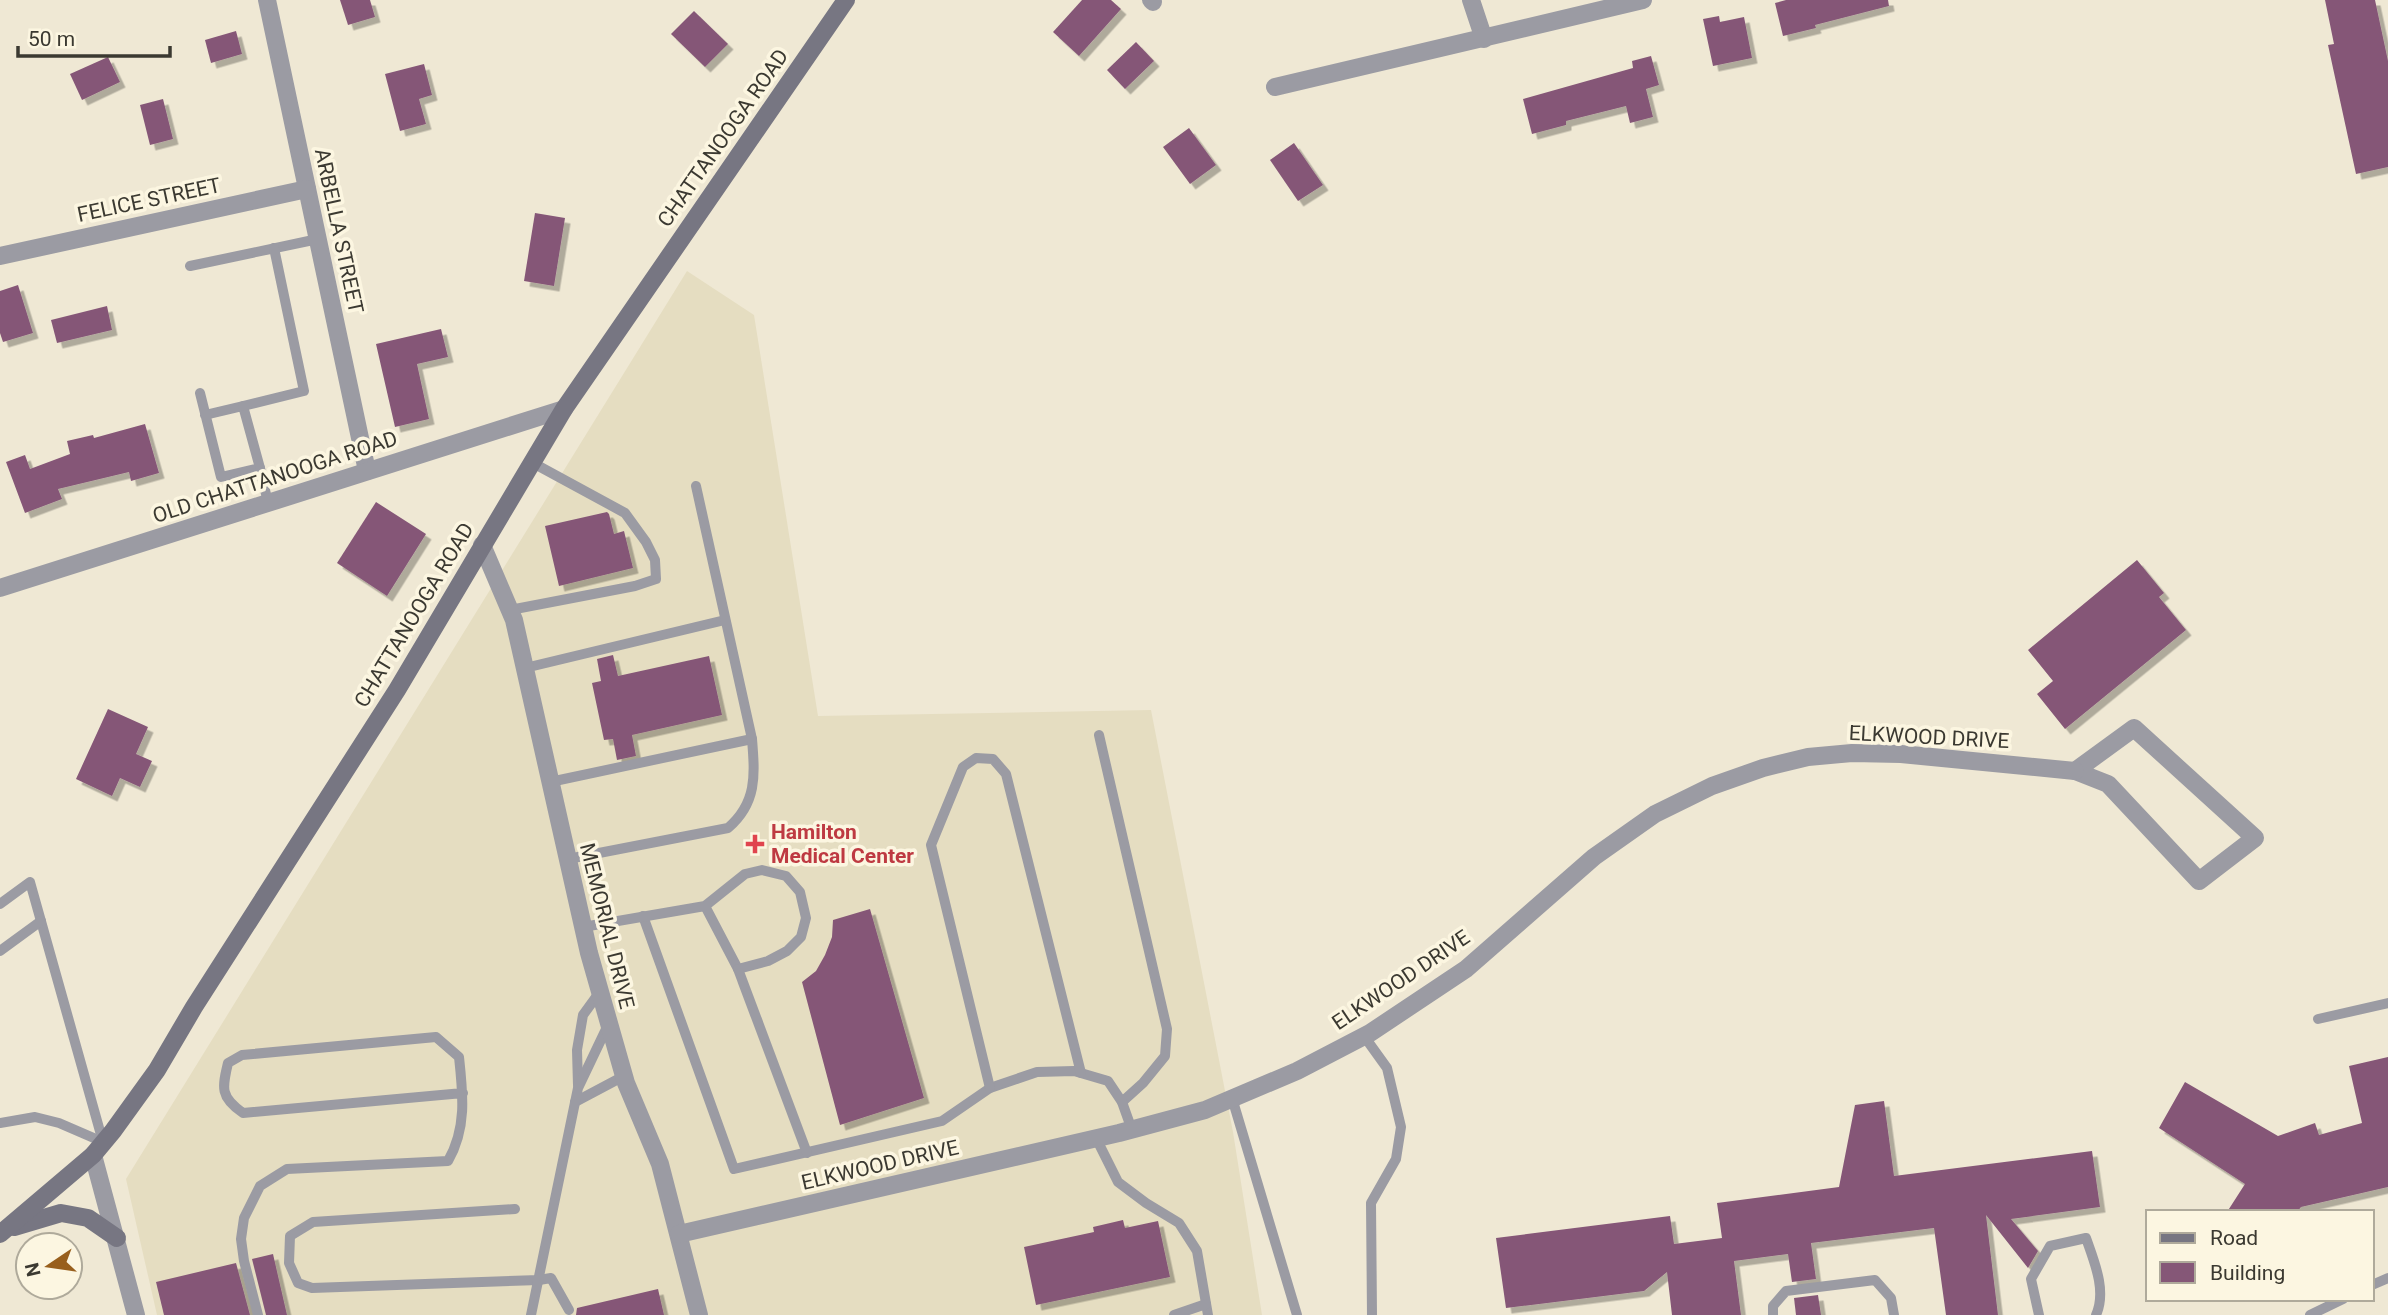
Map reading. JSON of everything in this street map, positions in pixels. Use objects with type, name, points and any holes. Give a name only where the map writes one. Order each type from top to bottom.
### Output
[{"type":"main road","name":"CHATTANOOGA ROAD","points":[[2,1232],[98,1148],[157,1070],[194,1007],[397,690],[564,409],[846,0]]},
{"type":"main road","points":[[2,1232],[61,1213],[88,1218],[117,1238]]},
{"type":"street","name":"ARBELLA STREET","points":[[267,0],[367,471]]},
{"type":"street","points":[[1471,0],[1484,39]]},
{"type":"street","points":[[1275,87],[1643,0]]},
{"type":"street","name":"FELICE STREET","points":[[0,256],[307,189]]},
{"type":"street","name":"OLD CHATTANOOGA ROAD","points":[[0,587],[564,409]]},
{"type":"street","name":"MEMORIAL DRIVE","points":[[482,545],[510,610],[608,1025],[624,1076],[660,1164],[699,1315]]},
{"type":"street","name":"ELKWOOD DRIVE","points":[[679,1234],[1132,1130],[1205,1110],[1297,1071],[1364,1036],[1466,969],[1594,857],[1655,814],[1712,786],[1763,768],[1808,757],[1852,753],[1901,754],[2075,771],[2108,784],[2199,881],[2255,838],[2134,728],[2075,771]]},
{"type":"street","points":[[98,1148],[136,1315]]},
{"type":"lane","points":[[190,266],[318,239]]},
{"type":"lane","points":[[205,415],[304,391],[274,248]]},
{"type":"lane","points":[[200,393],[221,477],[260,468]]},
{"type":"lane","points":[[243,406],[268,503]]},
{"type":"lane","points":[[510,610],[635,586],[656,579],[655,560],[625,513],[533,463]]},
{"type":"lane","points":[[568,859],[728,828],[743,815],[753,791],[752,739],[696,486]]},
{"type":"lane","points":[[525,668],[725,620]]},
{"type":"lane","points":[[1099,735],[1167,1029],[1165,1056],[1143,1083],[1122,1102]]},
{"type":"lane","points":[[550,782],[752,739]]},
{"type":"lane","points":[[990,1088],[931,845],[963,767],[976,758],[993,759],[1006,774],[1082,1073]]},
{"type":"lane","points":[[583,927],[705,905],[745,874],[762,870],[786,876],[800,892],[806,918],[801,937],[778,956],[738,970]]},
{"type":"lane","points":[[0,904],[30,882],[98,1148]]},
{"type":"lane","points":[[705,905],[738,970],[807,1153]]},
{"type":"lane","points":[[643,916],[734,1169],[942,1121],[961,1111],[990,1088],[1037,1072],[1074,1071],[1108,1081],[1122,1102],[1132,1130]]},
{"type":"lane","points":[[0,951],[41,921]]},
{"type":"lane","points":[[578,1088],[577,1050],[583,1015],[600,993]]},
{"type":"lane","points":[[2318,1019],[2388,1003]]},
{"type":"lane","points":[[531,1315],[578,1088],[608,1025]]},
{"type":"lane","points":[[1364,1036],[1387,1069],[1401,1127],[1396,1159],[1371,1203],[1372,1315]]},
{"type":"lane","points":[[258,1315],[241,1239],[244,1218],[260,1186],[287,1169],[448,1161],[458,1144],[464,1105],[463,1093],[459,1057],[436,1037],[242,1055],[228,1063],[223,1084],[229,1103],[243,1113],[463,1093]]},
{"type":"lane","points":[[575,1102],[624,1076]]},
{"type":"lane","points":[[1233,1098],[1297,1315]]},
{"type":"lane","points":[[0,1123],[35,1117],[59,1123],[98,1148]]},
{"type":"lane","points":[[1096,1138],[1118,1182],[1179,1223],[1197,1251],[1207,1310],[1174,1315]]},
{"type":"lane","points":[[515,1209],[313,1222],[290,1236],[289,1263],[298,1283],[312,1288],[551,1278],[569,1310]]},
{"type":"lane","points":[[2039,1315],[2031,1279],[2050,1246],[2086,1238],[2098,1271],[2100,1307],[2096,1315]]},
{"type":"lane","points":[[1773,1315],[1773,1306],[1786,1291],[1875,1280],[1891,1298],[1894,1315]]},
{"type":"lane","points":[[2310,1315],[2339,1301]]},
{"type":"shaded area","name":"Hamilton Medical Center","points":[[687,271],[754,315],[818,716],[1151,710],[1233,1132],[1262,1315],[157,1315],[126,1179]]},
{"type":"building","points":[[340,0],[370,0],[375,17],[348,25]]},
{"type":"building","points":[[1082,0],[1111,0],[1121,9],[1079,56],[1053,32]]},
{"type":"building","points":[[1786,0],[1888,0],[1889,6],[1783,36],[1775,3]]},
{"type":"building","points":[[2325,0],[2375,0],[2388,61],[2388,167],[2356,174],[2328,45],[2334,44]]},
{"type":"building","points":[[694,11],[728,44],[705,67],[671,34]]},
{"type":"building","points":[[1719,16],[1720,22],[1744,17],[1752,58],[1713,66],[1703,19]]},
{"type":"building","points":[[236,31],[242,54],[211,63],[205,40]]},
{"type":"building","points":[[1136,42],[1154,61],[1125,89],[1107,70]]},
{"type":"building","points":[[1651,56],[1659,85],[1646,89],[1653,117],[1630,123],[1626,106],[1566,121],[1566,125],[1532,134],[1523,99],[1633,68],[1632,61]]},
{"type":"building","points":[[108,57],[120,82],[82,100],[70,74]]},
{"type":"building","points":[[424,64],[432,95],[419,99],[426,124],[400,131],[385,74]]},
{"type":"building","points":[[163,99],[173,139],[150,145],[140,105]]},
{"type":"building","points":[[1189,128],[1216,165],[1190,184],[1163,147]]},
{"type":"building","points":[[1294,143],[1323,185],[1298,201],[1270,160]]},
{"type":"building","points":[[535,213],[565,218],[554,286],[524,281]]},
{"type":"building","points":[[18,285],[33,333],[3,342],[0,333],[0,291]]},
{"type":"building","points":[[107,306],[112,330],[57,343],[51,320]]},
{"type":"building","points":[[441,329],[448,357],[417,364],[429,419],[395,427],[376,344]]},
{"type":"building","points":[[145,424],[159,473],[131,481],[129,472],[58,489],[62,499],[25,513],[6,462],[25,455],[30,469],[70,454],[67,441],[93,435],[94,438]]},
{"type":"building","points":[[376,502],[426,534],[387,596],[337,563]]},
{"type":"building","points":[[607,512],[614,534],[624,531],[633,568],[559,586],[545,526]]},
{"type":"building","points":[[2137,560],[2164,593],[2159,597],[2186,630],[2065,729],[2037,694],[2053,681],[2028,650]]},
{"type":"building","points":[[613,655],[618,676],[709,656],[722,715],[632,735],[636,756],[617,760],[613,739],[604,740],[592,683],[601,681],[597,659]]},
{"type":"building","points":[[108,709],[148,727],[136,754],[152,761],[140,787],[120,778],[112,796],[76,779]]},
{"type":"building","points":[[870,909],[924,1098],[840,1125],[802,982],[816,971],[825,955],[832,937],[833,920]]},
{"type":"building","points":[[2388,1057],[2388,1187],[2301,1207],[2299,1210],[2228,1210],[2245,1184],[2159,1128],[2185,1082],[2278,1136],[2315,1123],[2319,1135],[2362,1123],[2349,1066]]},
{"type":"building","points":[[1884,1101],[1894,1176],[2092,1151],[2100,1207],[2011,1219],[2038,1251],[2028,1268],[1986,1215],[1998,1315],[1946,1315],[1934,1228],[1811,1243],[1816,1279],[1792,1282],[1788,1254],[1734,1261],[1741,1315],[1672,1315],[1667,1272],[1644,1291],[1506,1308],[1496,1238],[1670,1216],[1674,1244],[1722,1238],[1717,1203],[1839,1187],[1855,1105]]},
{"type":"building","points":[[1123,1220],[1125,1228],[1158,1221],[1170,1277],[1036,1305],[1024,1247],[1094,1232],[1093,1227]]},
{"type":"building","points":[[273,1254],[287,1315],[266,1315],[252,1259]]},
{"type":"building","points":[[236,1263],[250,1315],[164,1315],[156,1282]]},
{"type":"building","points":[[658,1289],[664,1315],[576,1315],[577,1308]]},
{"type":"building","points":[[1818,1295],[1821,1315],[1796,1315],[1794,1298]]},
{"type":"place","name":"Hamilton Medical Center","points":[[755,844]]}]
